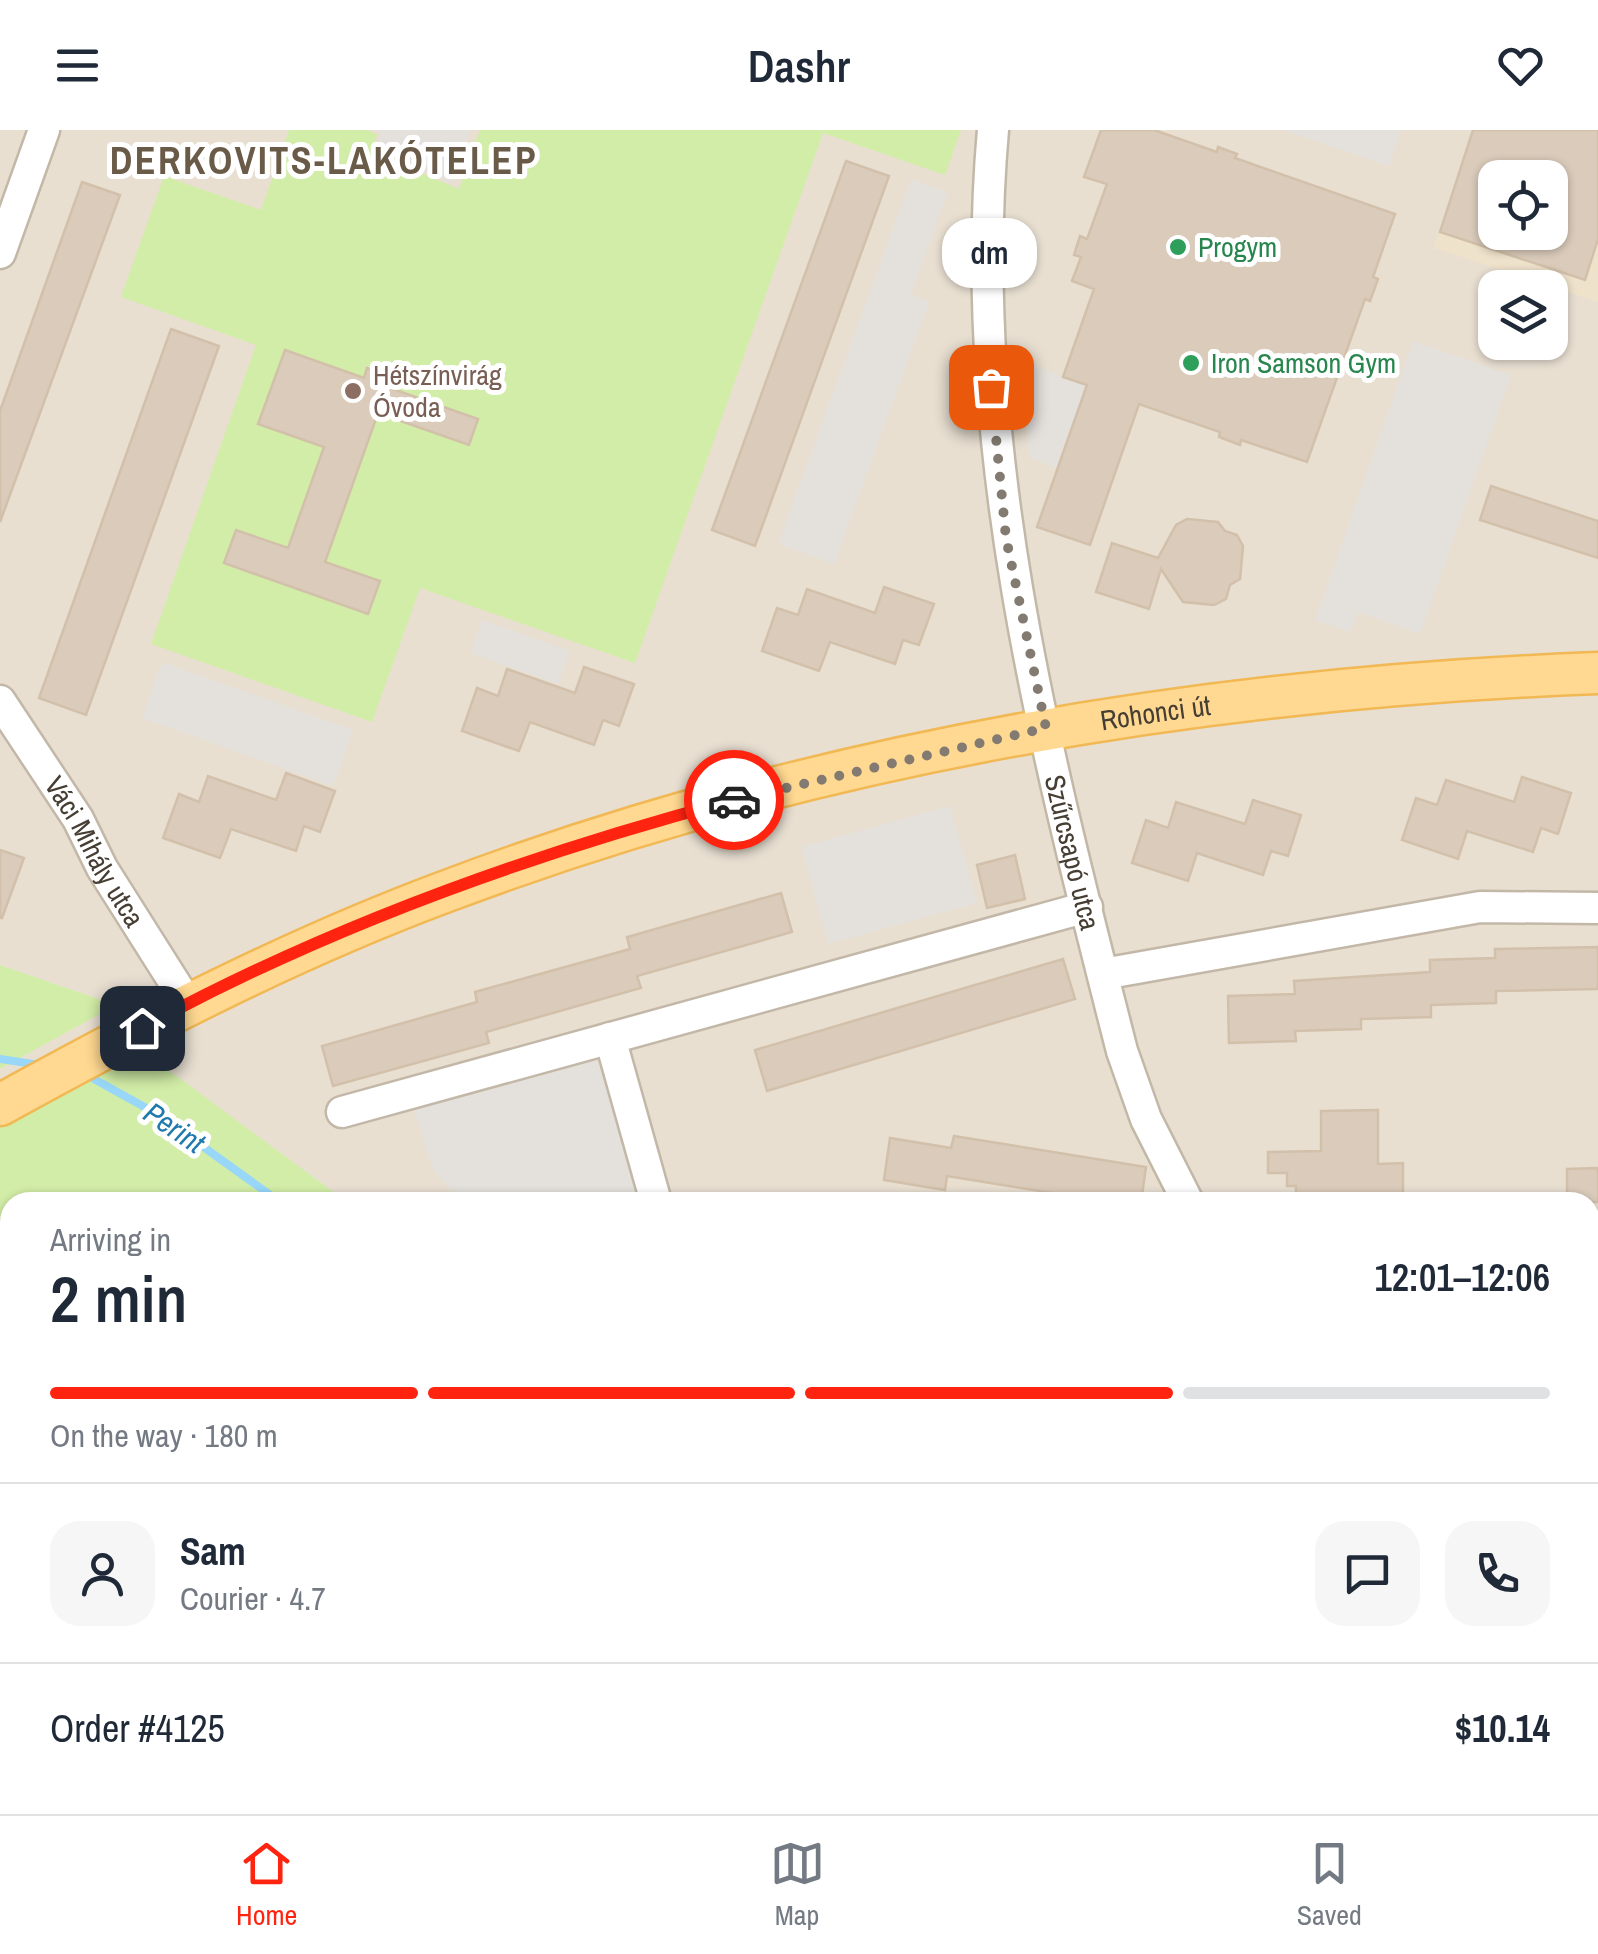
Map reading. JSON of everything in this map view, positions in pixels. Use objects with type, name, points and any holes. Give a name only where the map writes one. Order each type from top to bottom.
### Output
[{"type":"main road","name":"Rohonci út","points":[[0,1105],[188,1004],[429,898],[568,849],[839,773],[1046,728],[1184,706],[1413,682],[1598,673]]},
{"type":"street","points":[[0,253],[44,130]]},
{"type":"street","name":"Szűrcsapó utca","points":[[994,130],[987,282],[996,452],[1006,538],[1103,974],[1146,1119],[1183,1192]]},
{"type":"street","name":"Váci Mihály utca","points":[[0,702],[78,819],[102,868],[188,1004]]},
{"type":"street","points":[[342,1112],[1088,907]]},
{"type":"street","points":[[1103,974],[1480,907],[1598,908]]},
{"type":"street","points":[[610,1038],[653,1192]]},
{"type":"shaded area","points":[[0,130],[1598,130],[1598,1192],[330,1192],[316,1184],[0,1125],[0,1069],[115,1005],[0,965]]},
{"type":"shaded area","points":[[375,130],[470,130],[452,183],[374,152],[380,133]]},
{"type":"shaded area","points":[[1283,130],[1401,130],[1389,166]]},
{"type":"shaded area","points":[[1473,130],[1598,130],[1598,302],[1568,292],[1568,270],[1501,270],[1434,248]]},
{"type":"shaded area","points":[[911,179],[948,192],[911,294],[929,302],[834,564],[778,544]]},
{"type":"shaded area","points":[[1413,341],[1511,375],[1420,634],[1358,612],[1350,632],[1315,620]]},
{"type":"shaded area","points":[[1022,361],[1094,388],[1058,469],[1029,457]]},
{"type":"shaded area","points":[[482,620],[570,651],[558,684],[471,653]]},
{"type":"shaded area","points":[[162,662],[353,730],[333,786],[142,718]]},
{"type":"shaded area","points":[[950,806],[977,903],[828,944],[801,847]]},
{"type":"shaded area","points":[[597,1060],[640,1192],[452,1192],[433,1169],[414,1110]]},
{"type":"green space","points":[[289,130],[366,130],[377,134],[372,153],[459,189],[480,130],[961,130],[945,175],[823,133],[635,663],[420,588],[372,722],[151,644],[256,345],[121,297],[164,176],[261,210]]},
{"type":"green space","points":[[0,965],[116,1005],[0,1069]]},
{"type":"green space","points":[[136,1046],[333,1192],[0,1192],[0,1125]]},
{"type":"building","points":[[1101,130],[1154,130],[1217,152],[1218,147],[1237,154],[1235,158],[1395,214],[1373,277],[1378,279],[1370,301],[1365,299],[1307,462],[1241,440],[1240,445],[1219,437],[1220,432],[1139,404],[1090,545],[1037,527],[1087,385],[1063,377],[1094,289],[1072,281],[1081,257],[1074,255],[1080,236],[1087,239],[1107,184],[1084,177]]},
{"type":"building","points":[[1473,130],[1598,130],[1598,239],[1585,280],[1568,274],[1568,270],[1555,270],[1494,250],[1568,250],[1568,160],[1478,160],[1478,245],[1440,232]]},
{"type":"building","points":[[846,161],[889,176],[755,546],[712,530]]},
{"type":"building","points":[[82,182],[120,195],[0,522],[0,411]]},
{"type":"building","points":[[171,329],[219,346],[86,715],[39,698]]},
{"type":"building","points":[[285,350],[364,378],[367,368],[390,377],[387,387],[478,419],[469,445],[378,413],[325,562],[380,581],[368,614],[224,563],[236,530],[288,548],[324,447],[258,424]]},
{"type":"building","points":[[1491,486],[1598,521],[1598,558],[1480,520]]},
{"type":"building","points":[[1187,519],[1218,522],[1225,531],[1237,535],[1243,546],[1240,579],[1230,585],[1226,599],[1214,605],[1183,602],[1161,569],[1149,609],[1096,592],[1112,543],[1158,558],[1176,525]]},
{"type":"building","points":[[884,587],[934,604],[919,645],[903,640],[895,664],[830,642],[819,671],[762,651],[777,608],[798,615],[807,589],[875,613]]},
{"type":"building","points":[[584,667],[634,684],[619,726],[603,720],[594,745],[530,722],[519,751],[462,731],[477,688],[498,696],[507,669],[575,693]]},
{"type":"building","points":[[286,773],[335,791],[320,832],[304,826],[296,851],[231,829],[220,858],[163,838],[179,794],[199,802],[208,776],[276,800]]},
{"type":"building","points":[[1522,777],[1571,793],[1558,834],[1541,828],[1533,852],[1467,831],[1458,859],[1402,840],[1416,798],[1437,805],[1446,780],[1514,802]]},
{"type":"building","points":[[1253,800],[1301,815],[1288,856],[1271,851],[1263,875],[1197,853],[1188,881],[1132,863],[1146,820],[1168,828],[1176,802],[1245,824]]},
{"type":"building","points":[[0,850],[24,858],[2,918],[0,918]]},
{"type":"building","points":[[1015,855],[1025,899],[987,908],[977,865]]},
{"type":"building","points":[[781,893],[792,932],[637,976],[641,988],[486,1032],[489,1043],[333,1086],[322,1046],[477,1002],[475,992],[630,949],[627,937]]},
{"type":"building","points":[[1598,947],[1598,989],[1496,991],[1496,1003],[1431,1005],[1431,1017],[1361,1019],[1361,1029],[1295,1031],[1296,1041],[1229,1043],[1228,996],[1295,994],[1294,981],[1430,972],[1430,960],[1495,958],[1495,949]]},
{"type":"building","points":[[1063,959],[1075,999],[767,1091],[755,1050]]},
{"type":"building","points":[[1378,1110],[1378,1164],[1403,1163],[1403,1192],[1296,1192],[1296,1186],[1287,1186],[1287,1173],[1268,1173],[1268,1152],[1321,1151],[1321,1111]]},
{"type":"building","points":[[954,1136],[1146,1167],[1142,1192],[1046,1192],[947,1176],[945,1190],[884,1180],[890,1138],[951,1148]]},
{"type":"building","points":[[1598,1168],[1598,1192],[1567,1192],[1567,1169]]},
{"type":"waterway","name":"Perint","points":[[0,1059],[40,1065]]},
{"type":"waterway","name":"Perint","points":[[83,1073],[159,1115],[266,1192]]},
{"type":"way so far","points":[[734,800],[1046,728],[1006,538],[991,387]]},
{"type":"place","name":"Progym","points":[[1178,247]]},
{"type":"place","name":"Iron Samson Gym","points":[[1191,363]]},
{"type":"place","name":"dm","points":[[991,387]]},
{"type":"place","name":"Hétszínvirág Óvoda","points":[[353,391]]},
{"type":"district","name":"DERKOVITS-LAKÓTELEP","points":[[324,161]]},
{"type":"route","points":[[142,1028],[246,976],[446,891],[568,849],[734,800]]}]
